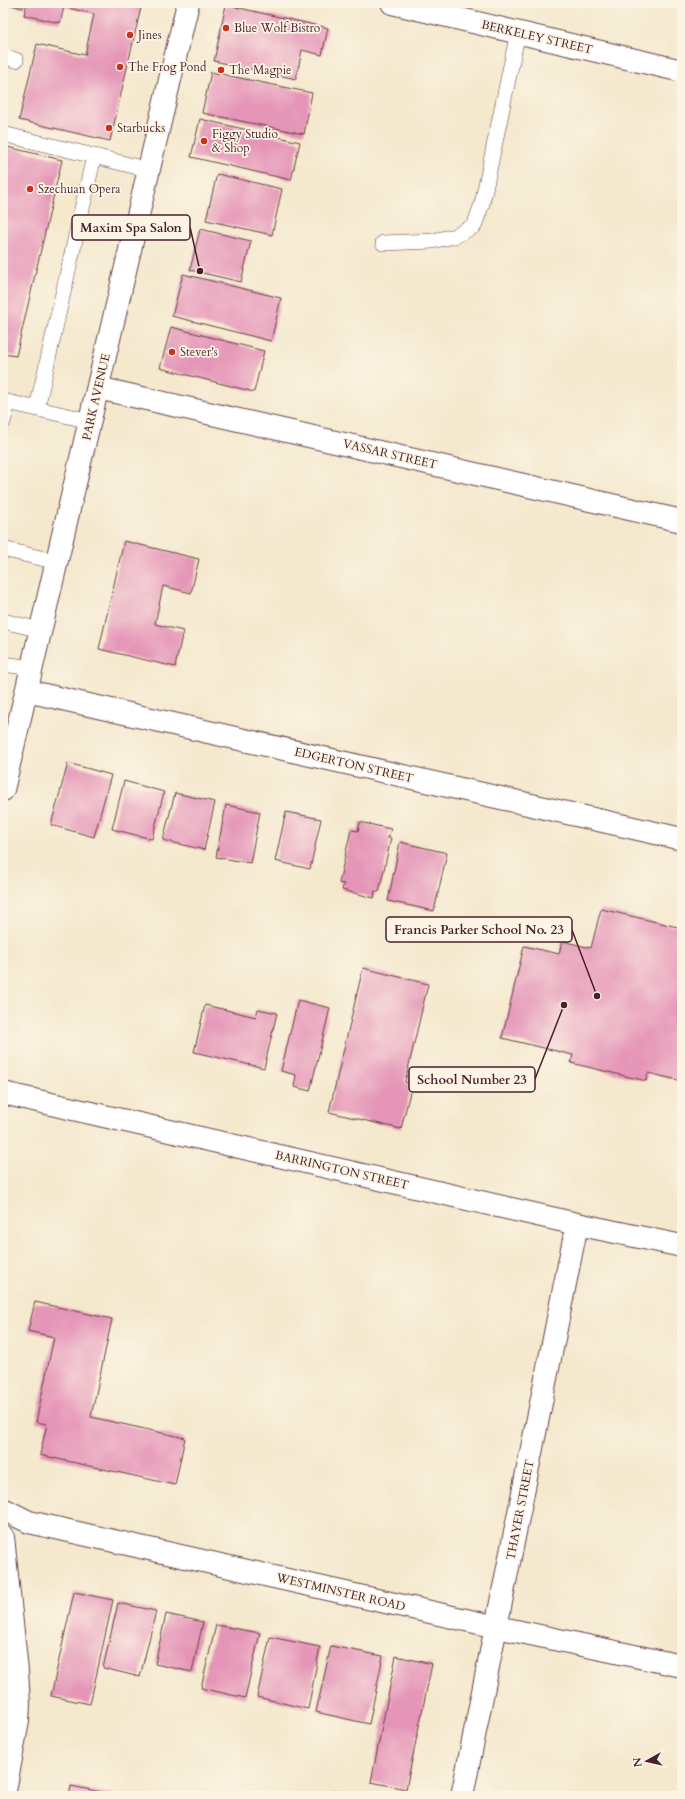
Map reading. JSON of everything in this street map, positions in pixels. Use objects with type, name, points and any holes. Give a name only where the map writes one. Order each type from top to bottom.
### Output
[{"type":"street","name":"PARK AVENUE","points":[[3,790],[188,3]]},
{"type":"street","name":"BERKELEY STREET","points":[[392,3],[682,70]]},
{"type":"street","name":"VASSAR STREET","points":[[98,388],[682,521]]},
{"type":"street","name":"EDGERTON STREET","points":[[27,691],[682,839]]},
{"type":"street","name":"BARRINGTON STREET","points":[[3,1092],[578,1224],[682,1246]]},
{"type":"street","name":"THAYER STREET","points":[[462,1796],[578,1224]]},
{"type":"street","name":"WESTMINSTER ROAD","points":[[3,1509],[29,1522],[496,1627],[682,1666]]},
{"type":"street","points":[[3,1537],[19,1693],[18,1721],[4,1796]]},
{"type":"lane","points":[[383,244],[432,241],[455,236],[474,226],[482,204],[518,32]]},
{"type":"lane","points":[[3,134],[149,170]]},
{"type":"lane","points":[[36,408],[94,156]]},
{"type":"lane","points":[[3,422],[5,401],[90,422]]},
{"type":"lane","points":[[3,550],[57,562]]},
{"type":"lane","points":[[3,621],[41,630]]},
{"type":"lane","points":[[3,664],[32,668]]},
{"type":"building","points":[[3,3],[24,3],[23,8]]},
{"type":"building","points":[[27,3],[142,3],[110,141],[19,120],[37,44],[85,55],[94,14],[64,7],[60,23],[24,15]]},
{"type":"building","points":[[226,5],[328,28],[322,55],[302,50],[296,79],[214,61]]},
{"type":"building","points":[[211,72],[312,93],[304,134],[202,113]]},
{"type":"building","points":[[200,119],[300,142],[291,180],[191,157]]},
{"type":"building","points":[[3,146],[62,160],[16,356],[3,354]]},
{"type":"building","points":[[217,174],[282,189],[272,235],[206,220]]},
{"type":"building","points":[[200,229],[251,241],[241,282],[190,270]]},
{"type":"building","points":[[183,274],[281,298],[271,341],[172,316]]},
{"type":"building","points":[[171,327],[264,351],[254,392],[160,368]]},
{"type":"building","points":[[124,541],[199,559],[191,593],[163,586],[155,624],[183,631],[175,667],[99,649]]},
{"type":"building","points":[[68,763],[111,775],[94,837],[51,825]]},
{"type":"building","points":[[124,781],[164,792],[152,839],[112,829]]},
{"type":"building","points":[[175,793],[215,802],[204,850],[163,840]]},
{"type":"building","points":[[226,805],[260,812],[250,863],[216,857]]},
{"type":"building","points":[[286,812],[321,819],[310,869],[275,861]]},
{"type":"building","points":[[360,822],[391,829],[388,838],[391,838],[379,892],[375,891],[374,898],[342,890],[344,884],[339,883],[351,830],[358,831]]},
{"type":"building","points":[[400,842],[447,853],[434,911],[388,901]]},
{"type":"building","points":[[601,909],[682,928],[682,1081],[648,1073],[646,1081],[571,1063],[573,1055],[502,1038],[524,946],[559,954],[562,941],[591,948]]},
{"type":"building","points":[[363,968],[428,984],[405,1082],[412,1084],[401,1129],[329,1112]]},
{"type":"building","points":[[298,1000],[330,1008],[310,1091],[294,1087],[296,1075],[281,1071]]},
{"type":"building","points":[[205,1005],[256,1017],[258,1009],[277,1013],[264,1068],[194,1052]]},
{"type":"building","points":[[35,1302],[112,1319],[91,1417],[185,1438],[175,1485],[40,1455],[47,1424],[36,1422],[54,1337],[28,1331]]},
{"type":"building","points":[[74,1592],[113,1600],[90,1704],[51,1696]]},
{"type":"building","points":[[118,1603],[156,1611],[140,1677],[103,1668]]},
{"type":"building","points":[[166,1614],[203,1622],[192,1672],[155,1664]]},
{"type":"building","points":[[216,1625],[260,1633],[245,1698],[201,1688]]},
{"type":"building","points":[[270,1637],[320,1647],[308,1709],[257,1697]]},
{"type":"building","points":[[331,1646],[383,1656],[369,1724],[316,1712]]},
{"type":"building","points":[[396,1656],[432,1664],[406,1789],[371,1782]]},
{"type":"building","points":[[71,1786],[117,1795],[117,1796],[69,1796]]},
{"type":"building","points":[[333,1793],[343,1795],[333,1796]]},
{"type":"place","name":"Blue Wolf Bistro","points":[[226,28]]},
{"type":"place","name":"Jines","points":[[130,35]]},
{"type":"place","name":"The Frog Pond","points":[[120,67]]},
{"type":"place","name":"The Magpie","points":[[221,70]]},
{"type":"place","name":"Starbucks","points":[[109,128]]},
{"type":"place","name":"Figgy Studio & Shop","points":[[204,141]]},
{"type":"place","name":"Szechuan Opera","points":[[30,189]]},
{"type":"place","name":"Maxim Spa Salon","points":[[200,271]]},
{"type":"place","name":"Stever's","points":[[172,352]]},
{"type":"place","name":"Francis Parker School No. 23","points":[[597,996]]},
{"type":"place","name":"School Number 23","points":[[564,1005]]}]
